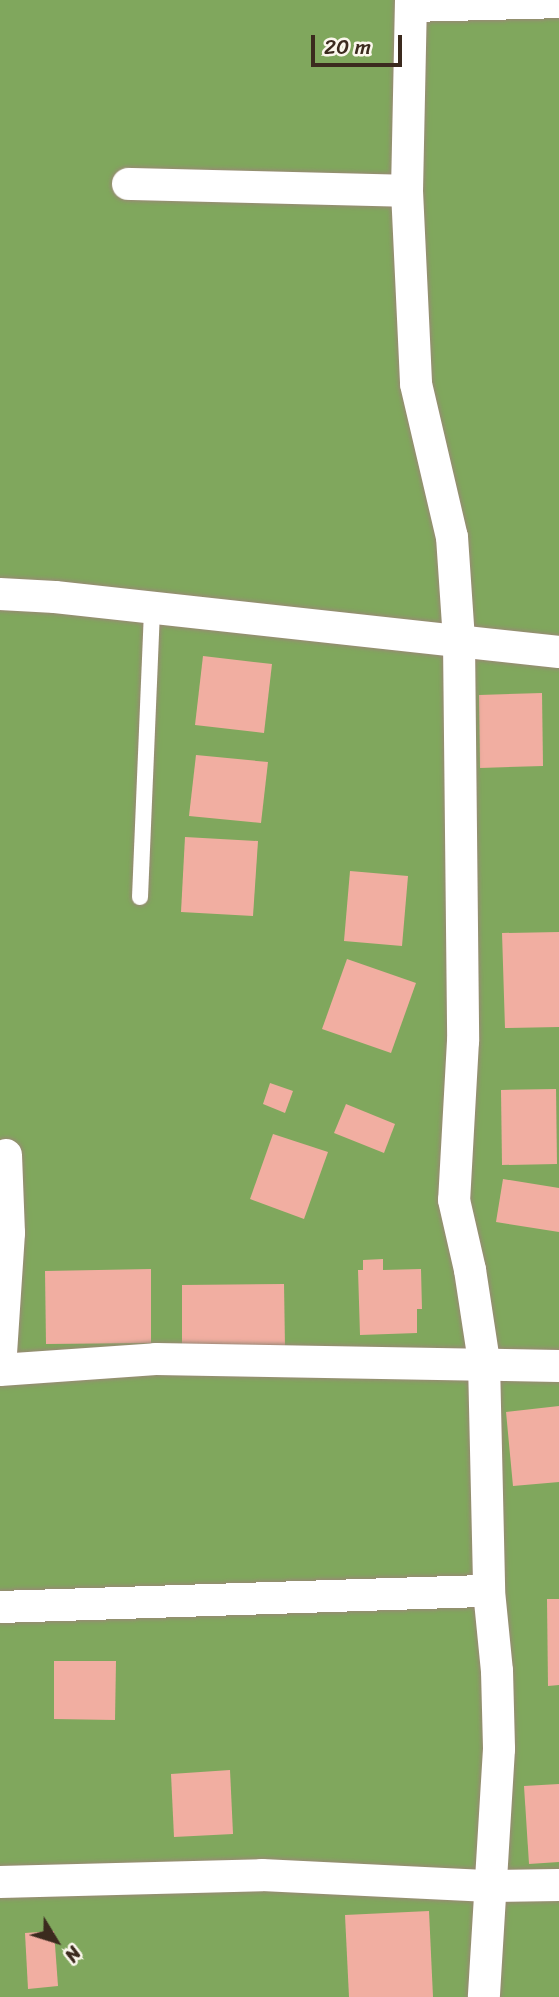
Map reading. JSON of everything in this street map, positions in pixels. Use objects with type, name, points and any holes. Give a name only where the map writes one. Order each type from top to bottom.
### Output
[{"type":"street","points":[[484,1997],[499,1749],[497,1671],[489,1591],[484,1362],[470,1270],[454,1200],[463,1041],[459,641],[452,537],[416,384],[407,191],[411,3],[559,2]]},
{"type":"street","points":[[128,184],[407,191]]},
{"type":"street","points":[[0,594],[152,607],[559,652]]},
{"type":"street","points":[[6,1155],[9,1233],[0,1370],[156,1359],[484,1362],[559,1366]]},
{"type":"street","points":[[0,1606],[489,1591]]},
{"type":"street","points":[[0,1882],[262,1875],[490,1886],[559,1885]]},
{"type":"lane","points":[[140,897],[152,607]]},
{"type":"green space","points":[[0,0],[559,0],[559,1997],[0,1997]]},
{"type":"building","points":[[203,656],[272,664],[264,733],[195,725]]},
{"type":"building","points":[[542,693],[543,766],[480,768],[479,695]]},
{"type":"building","points":[[196,755],[268,762],[261,823],[189,816]]},
{"type":"building","points":[[185,837],[258,841],[253,916],[181,912]]},
{"type":"building","points":[[350,871],[408,876],[402,946],[344,941]]},
{"type":"building","points":[[559,932],[559,1027],[505,1028],[502,933]]},
{"type":"building","points":[[347,959],[416,983],[391,1053],[322,1029]]},
{"type":"building","points":[[270,1083],[293,1091],[285,1113],[263,1104]]},
{"type":"building","points":[[556,1089],[557,1164],[502,1165],[501,1090]]},
{"type":"building","points":[[346,1104],[395,1124],[384,1153],[334,1133]]},
{"type":"building","points":[[273,1134],[328,1152],[304,1219],[250,1199]]},
{"type":"building","points":[[503,1179],[559,1188],[559,1232],[496,1222]]},
{"type":"building","points":[[383,1259],[383,1270],[421,1269],[422,1309],[417,1309],[417,1333],[360,1335],[358,1270],[363,1270],[363,1260]]},
{"type":"building","points":[[151,1269],[151,1343],[46,1344],[45,1271]]},
{"type":"building","points":[[284,1284],[285,1347],[182,1348],[182,1285]]},
{"type":"building","points":[[559,1406],[559,1482],[513,1486],[506,1412]]},
{"type":"building","points":[[547,1599],[559,1599],[559,1685],[548,1686]]},
{"type":"building","points":[[54,1661],[116,1661],[115,1720],[54,1719]]},
{"type":"building","points":[[230,1770],[233,1834],[174,1837],[171,1774]]},
{"type":"building","points":[[559,1784],[559,1862],[529,1864],[524,1786]]},
{"type":"building","points":[[429,1911],[433,1997],[349,1997],[345,1915]]},
{"type":"building","points":[[54,1931],[58,1986],[28,1989],[25,1933]]}]
